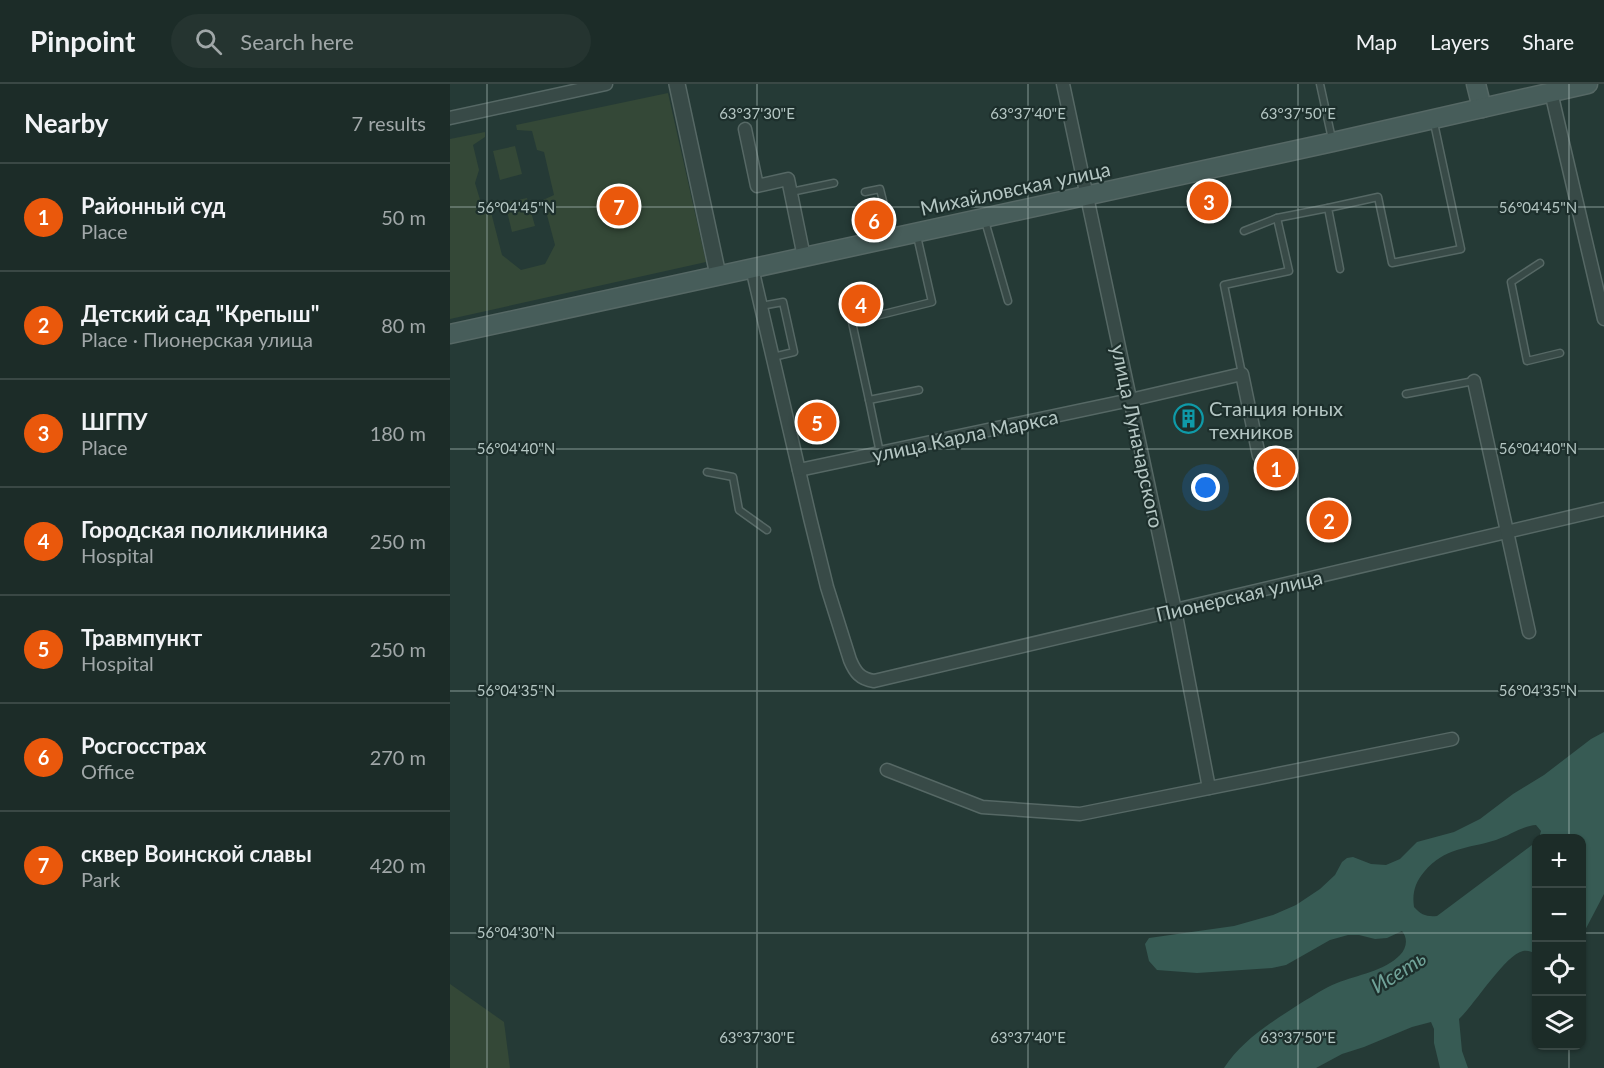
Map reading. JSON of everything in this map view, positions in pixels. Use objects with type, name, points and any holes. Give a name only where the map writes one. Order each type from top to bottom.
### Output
[{"type":"main road","points":[[1476,84],[1482,108]]},
{"type":"main road","name":"Михайловская улица","points":[[450,334],[1333,142],[1588,84]]},
{"type":"street","points":[[450,118],[606,84]]},
{"type":"street","points":[[677,84],[718,275]]},
{"type":"street","name":"улица Луначарского","points":[[1063,84],[1175,610],[1209,788]]},
{"type":"street","points":[[1551,92],[1601,296],[1604,319]]},
{"type":"street","points":[[745,129],[757,186],[788,179],[804,257]]},
{"type":"street","points":[[752,268],[799,470]]},
{"type":"street","points":[[1242,374],[1259,456]]},
{"type":"street","name":"улица Карла Маркса","points":[[799,470],[1242,374]]},
{"type":"street","points":[[1474,381],[1529,632]]},
{"type":"street","name":"Пионерская улица","points":[[799,470],[827,587],[850,660],[860,676],[874,681],[1604,509]]},
{"type":"street","points":[[887,770],[982,807],[1080,814],[1452,740]]},
{"type":"lane","points":[[1320,84],[1333,142]]},
{"type":"lane","points":[[1244,231],[1277,218],[1378,196],[1392,263],[1461,249],[1433,119]]},
{"type":"lane","points":[[791,192],[834,183]]},
{"type":"lane","points":[[866,192],[880,189],[892,238]]},
{"type":"lane","points":[[1328,207],[1340,269]]},
{"type":"lane","points":[[984,218],[1008,301]]},
{"type":"lane","points":[[1242,374],[1224,285],[1289,270],[1277,218]]},
{"type":"lane","points":[[880,453],[852,322],[932,302],[916,233]]},
{"type":"lane","points":[[1540,263],[1511,282],[1527,361],[1560,353]]},
{"type":"lane","points":[[761,306],[783,302],[794,352],[773,357]]},
{"type":"lane","points":[[1406,394],[1474,381]]},
{"type":"lane","points":[[869,400],[919,390]]},
{"type":"lane","points":[[707,472],[733,477],[739,510],[767,530]]},
{"type":"shaded area","points":[[668,93],[706,262],[450,319],[450,139],[485,132],[485,137],[473,145],[479,170],[475,183],[484,213],[491,212],[502,255],[521,270],[545,264],[555,245],[543,200],[554,195],[544,152],[537,150],[532,131],[517,130],[516,125]]},
{"type":"shaded area","points":[[515,146],[522,174],[500,180],[493,151]]},
{"type":"shaded area","points":[[527,198],[535,226],[512,232],[505,203]]},
{"type":"shaded area","points":[[450,984],[504,1022],[510,1068],[450,1068]]},
{"type":"water","name":"Исеть","points":[[1604,732],[1604,894],[1586,928],[1586,834],[1540,834],[1541,831],[1536,825],[1531,826],[1496,840],[1448,853],[1432,864],[1416,884],[1413,897],[1414,907],[1424,915],[1437,916],[1532,845],[1532,952],[1523,951],[1508,961],[1459,1019],[1462,1051],[1468,1068],[1440,1068],[1431,1022],[1342,1054],[1316,1068],[1224,1068],[1249,1040],[1301,1003],[1332,985],[1379,969],[1394,960],[1405,946],[1406,940],[1402,931],[1387,938],[1375,939],[1348,935],[1330,940],[1286,965],[1272,968],[1197,973],[1157,970],[1149,961],[1145,944],[1149,938],[1234,926],[1273,915],[1296,905],[1320,889],[1335,875],[1347,858],[1353,857],[1371,864],[1386,865],[1400,859],[1417,842],[1454,832],[1480,819]]},
{"type":"place","name":"ШГПУ","points":[[1209,201]]},
{"type":"place","name":"сквер Воинской славы","points":[[619,206]]},
{"type":"place","name":"Росгосстрах","points":[[874,220]]},
{"type":"place","name":"Городская поликлиника","points":[[861,304]]},
{"type":"place","name":"Станция юных техников","points":[[1188,419]]},
{"type":"place","name":"Травмпункт","points":[[817,422]]},
{"type":"place","name":"Районный суд","points":[[1276,468]]},
{"type":"place","name":"Детский сад \"Крепыш\"","points":[[1329,520]]}]
